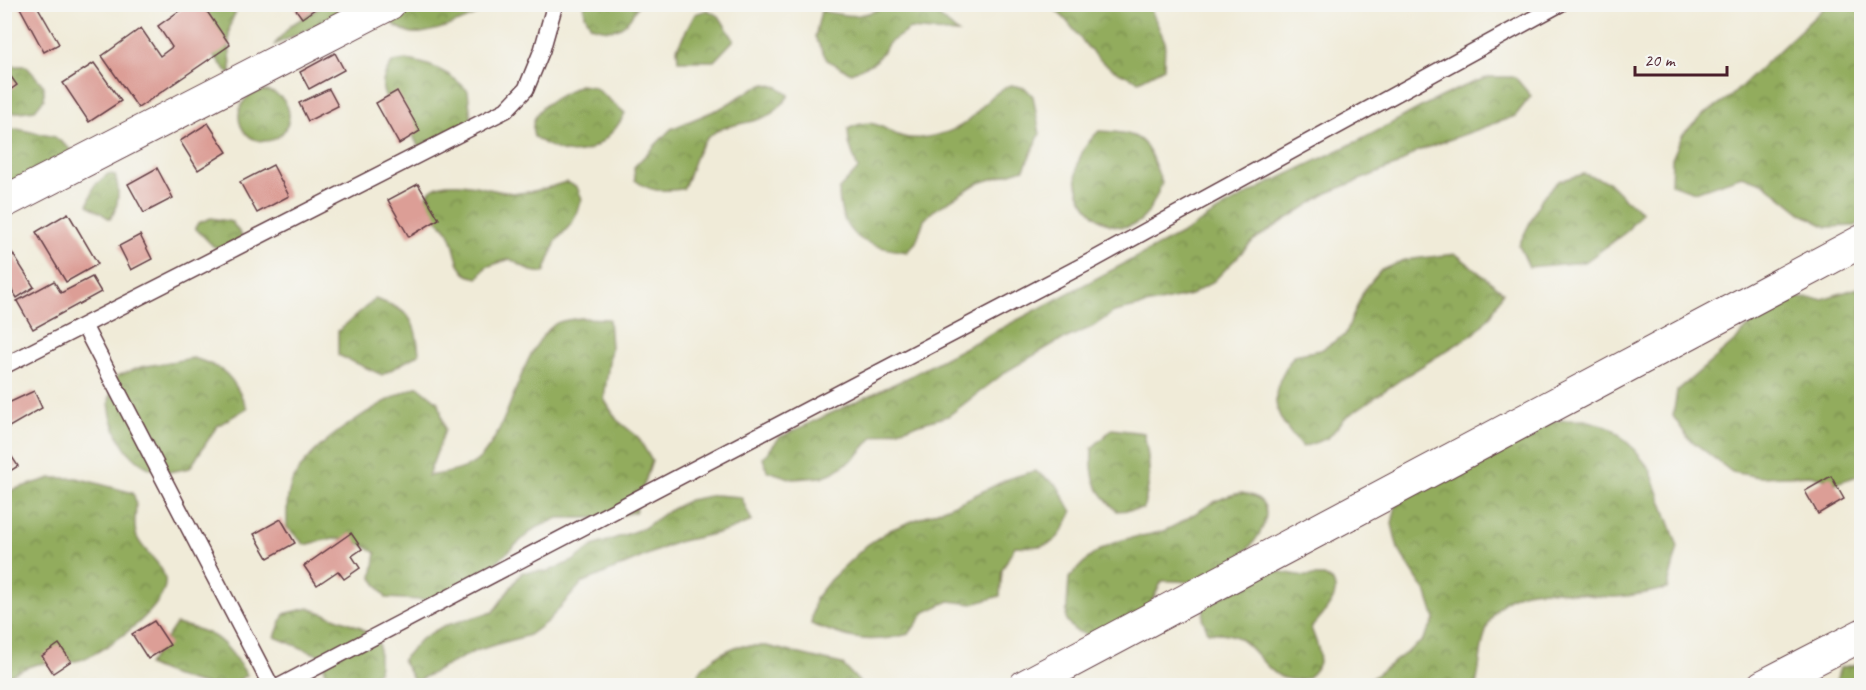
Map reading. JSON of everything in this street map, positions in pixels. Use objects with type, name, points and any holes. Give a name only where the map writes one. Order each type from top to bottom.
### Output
[{"type":"street","points":[[4,202],[389,4]]},
{"type":"street","points":[[1025,686],[1862,241]]},
{"type":"street","points":[[1763,686],[1862,635]]},
{"type":"lane","points":[[4,366],[506,110],[526,89],[542,50],[555,4]]},
{"type":"lane","points":[[279,686],[306,679],[1093,260],[1560,4]]},
{"type":"lane","points":[[84,326],[271,686]]},
{"type":"green space","points":[[584,4],[638,5],[625,24],[620,28],[608,30],[591,26],[585,15]]},
{"type":"green space","points":[[889,4],[912,5],[927,9],[958,33],[910,29],[889,43],[875,62],[851,73],[827,60],[815,37],[821,11],[840,15],[856,15],[880,9]]},
{"type":"green space","points":[[204,5],[241,5],[229,30],[231,75],[209,52]]},
{"type":"green space","points":[[324,5],[361,5],[274,45],[291,25]]},
{"type":"green space","points":[[389,5],[491,5],[478,14],[458,22],[428,32],[412,33],[394,25],[387,19]]},
{"type":"green space","points":[[1049,5],[1149,5],[1165,42],[1164,68],[1139,81],[1117,71],[1098,58],[1063,17]]},
{"type":"green space","points":[[1827,5],[1861,5],[1861,220],[1856,226],[1827,227],[1804,215],[1765,184],[1742,176],[1695,192],[1671,184],[1672,159],[1683,134],[1704,114],[1730,97]]},
{"type":"green space","points":[[707,10],[719,16],[734,40],[714,61],[678,61],[677,48],[695,14]]},
{"type":"green space","points":[[406,60],[440,70],[455,79],[468,91],[471,118],[468,131],[421,150],[408,126],[389,103],[383,89],[386,72],[393,62]]},
{"type":"green space","points":[[13,66],[26,66],[44,86],[44,99],[35,110],[12,113],[5,103],[5,73]]},
{"type":"green space","points":[[1490,77],[1515,77],[1531,96],[1515,116],[1418,151],[1397,165],[1327,193],[1254,240],[1214,281],[1191,295],[1114,312],[1092,327],[1055,343],[1007,371],[948,416],[873,437],[856,457],[834,472],[821,477],[793,479],[767,471],[763,458],[780,437],[907,378],[1190,229],[1253,191],[1362,139],[1441,97]]},
{"type":"green space","points":[[766,84],[778,87],[789,95],[769,115],[722,128],[712,134],[700,148],[683,189],[652,189],[635,180],[634,167],[671,129],[721,108],[754,88]]},
{"type":"green space","points":[[580,85],[594,87],[625,113],[614,130],[596,146],[579,153],[552,148],[534,137],[535,118],[546,104]]},
{"type":"green space","points":[[1011,85],[1025,88],[1033,96],[1040,134],[1024,169],[976,184],[933,211],[924,220],[916,242],[907,252],[867,242],[849,228],[840,205],[839,189],[858,169],[849,143],[848,129],[869,123],[909,138],[942,134],[967,122],[994,95]]},
{"type":"green space","points":[[264,91],[273,93],[284,102],[289,116],[287,125],[278,136],[264,141],[255,139],[244,130],[239,116],[241,107],[250,96]]},
{"type":"green space","points":[[17,129],[55,137],[75,153],[9,191],[5,183],[4,131]]},
{"type":"green space","points":[[1099,131],[1136,137],[1148,149],[1162,183],[1148,212],[1132,225],[1116,226],[1101,220],[1088,208],[1079,192],[1077,173],[1082,152]]},
{"type":"green space","points":[[108,174],[115,175],[118,187],[117,204],[110,219],[88,205],[94,186]]},
{"type":"green space","points":[[1584,174],[1608,182],[1642,212],[1626,232],[1585,262],[1529,267],[1519,245],[1542,198],[1559,181]]},
{"type":"green space","points":[[566,182],[577,187],[582,199],[572,223],[556,241],[544,273],[531,271],[510,259],[486,267],[478,278],[468,275],[459,264],[449,233],[429,212],[424,201],[432,189],[440,185],[462,184],[522,193]]},
{"type":"green space","points":[[211,218],[232,222],[244,239],[225,252],[213,246],[195,228],[198,223]]},
{"type":"green space","points":[[1456,254],[1503,292],[1492,314],[1475,333],[1409,374],[1345,418],[1328,438],[1303,447],[1284,423],[1276,403],[1279,381],[1294,355],[1321,350],[1345,335],[1364,290],[1381,270],[1404,260]]},
{"type":"green space","points":[[1861,287],[1861,475],[1836,483],[1812,475],[1759,477],[1732,472],[1688,438],[1673,416],[1677,391],[1736,340],[1771,303],[1797,298],[1822,299]]},
{"type":"green space","points":[[375,299],[396,307],[409,317],[418,342],[419,354],[382,375],[338,355],[338,331]]},
{"type":"green space","points":[[581,318],[609,319],[611,347],[604,399],[617,420],[638,437],[652,461],[635,512],[609,518],[558,518],[534,529],[494,564],[472,576],[439,601],[386,598],[372,578],[376,553],[358,543],[342,539],[305,545],[287,527],[291,483],[316,450],[367,412],[418,386],[439,403],[445,430],[428,476],[456,471],[475,462],[491,444],[532,352],[543,336],[555,324]]},
{"type":"green space","points":[[193,358],[214,366],[227,375],[237,388],[247,408],[217,426],[190,468],[165,472],[151,469],[132,456],[119,437],[109,403],[113,386],[117,376],[141,367]]},
{"type":"green space","points":[[1585,420],[1612,428],[1650,469],[1678,547],[1667,589],[1619,597],[1546,590],[1529,591],[1515,596],[1502,605],[1491,619],[1483,643],[1476,685],[1361,686],[1422,641],[1435,619],[1427,594],[1398,549],[1392,524],[1397,500],[1533,421]]},
{"type":"green space","points":[[1112,429],[1144,433],[1149,471],[1148,489],[1143,509],[1117,511],[1099,490],[1093,476],[1092,448]]},
{"type":"green space","points":[[1035,471],[1057,485],[1072,512],[1062,532],[1051,542],[1037,546],[1015,546],[1002,570],[1000,596],[973,604],[949,601],[925,612],[909,634],[881,639],[849,637],[811,624],[815,599],[830,580],[867,545],[890,530],[965,500],[1010,478]]},
{"type":"green space","points":[[51,478],[77,478],[133,493],[136,504],[135,531],[143,547],[163,572],[164,589],[158,601],[137,624],[98,652],[76,661],[34,665],[5,678],[5,492]]},
{"type":"green space","points":[[1242,493],[1255,497],[1263,503],[1266,511],[1261,531],[1255,541],[1239,557],[1203,580],[1162,581],[1143,618],[1096,639],[1074,630],[1066,620],[1069,578],[1094,554],[1117,542],[1154,534],[1173,527],[1220,499]]},
{"type":"green space","points":[[715,495],[741,497],[752,521],[727,531],[677,542],[582,583],[548,621],[529,635],[475,651],[415,682],[402,660],[421,639],[443,626],[493,612],[522,572],[549,571],[573,561],[593,546],[644,528],[689,500]]},
{"type":"green space","points":[[1269,570],[1304,576],[1324,576],[1332,581],[1335,587],[1332,602],[1311,628],[1320,654],[1317,667],[1307,678],[1295,680],[1276,674],[1240,639],[1228,634],[1208,632],[1203,620],[1204,607]]},
{"type":"green space","points":[[309,608],[360,627],[379,644],[379,671],[360,685],[329,685],[321,656],[275,637],[284,614]]},
{"type":"green space","points":[[176,624],[202,631],[219,640],[247,675],[230,685],[212,685],[177,677],[148,665]]},
{"type":"green space","points":[[738,646],[766,646],[842,664],[862,685],[694,685],[705,665],[717,656]]},
{"type":"green space","points":[[1861,663],[1861,685],[1835,685],[1840,668]]},
{"type":"green space","points":[[1140,682],[1139,685],[1084,685],[1092,683]]},
{"type":"building","points":[[18,4],[36,4],[59,44],[44,52]]},
{"type":"building","points":[[189,4],[202,4],[230,45],[138,108],[102,56],[141,28],[160,56],[172,47],[158,26]]},
{"type":"building","points":[[292,4],[322,4],[302,18]]},
{"type":"building","points":[[335,53],[344,70],[309,89],[300,72]]},
{"type":"building","points":[[94,63],[121,101],[89,122],[63,83]]},
{"type":"building","points":[[4,67],[17,85],[4,94]]},
{"type":"building","points":[[329,89],[338,106],[308,121],[299,103]]},
{"type":"building","points":[[397,91],[420,131],[399,144],[376,103]]},
{"type":"building","points":[[208,123],[227,152],[198,170],[180,141]]},
{"type":"building","points":[[273,165],[289,196],[257,213],[240,182]]},
{"type":"building","points":[[157,168],[173,198],[144,213],[128,184]]},
{"type":"building","points":[[418,184],[439,219],[409,237],[388,200]]},
{"type":"building","points":[[68,213],[98,264],[66,282],[36,232]]},
{"type":"building","points":[[140,235],[152,259],[131,270],[119,246]]},
{"type":"building","points":[[4,240],[34,287],[17,298],[4,277]]},
{"type":"building","points":[[92,277],[101,292],[33,329],[17,301],[54,281],[61,293]]},
{"type":"building","points":[[4,285],[10,296],[4,299]]},
{"type":"building","points":[[34,391],[42,408],[4,430],[4,405]]},
{"type":"building","points":[[4,445],[18,466],[4,475]]},
{"type":"building","points":[[1831,476],[1844,499],[1818,514],[1805,491]]},
{"type":"building","points":[[281,519],[295,543],[268,558],[254,534]]},
{"type":"building","points":[[351,533],[362,549],[352,556],[360,568],[344,579],[338,571],[317,585],[304,566]]},
{"type":"building","points":[[154,621],[170,645],[148,659],[132,634]]},
{"type":"building","points":[[59,644],[71,661],[53,673],[42,656]]}]
